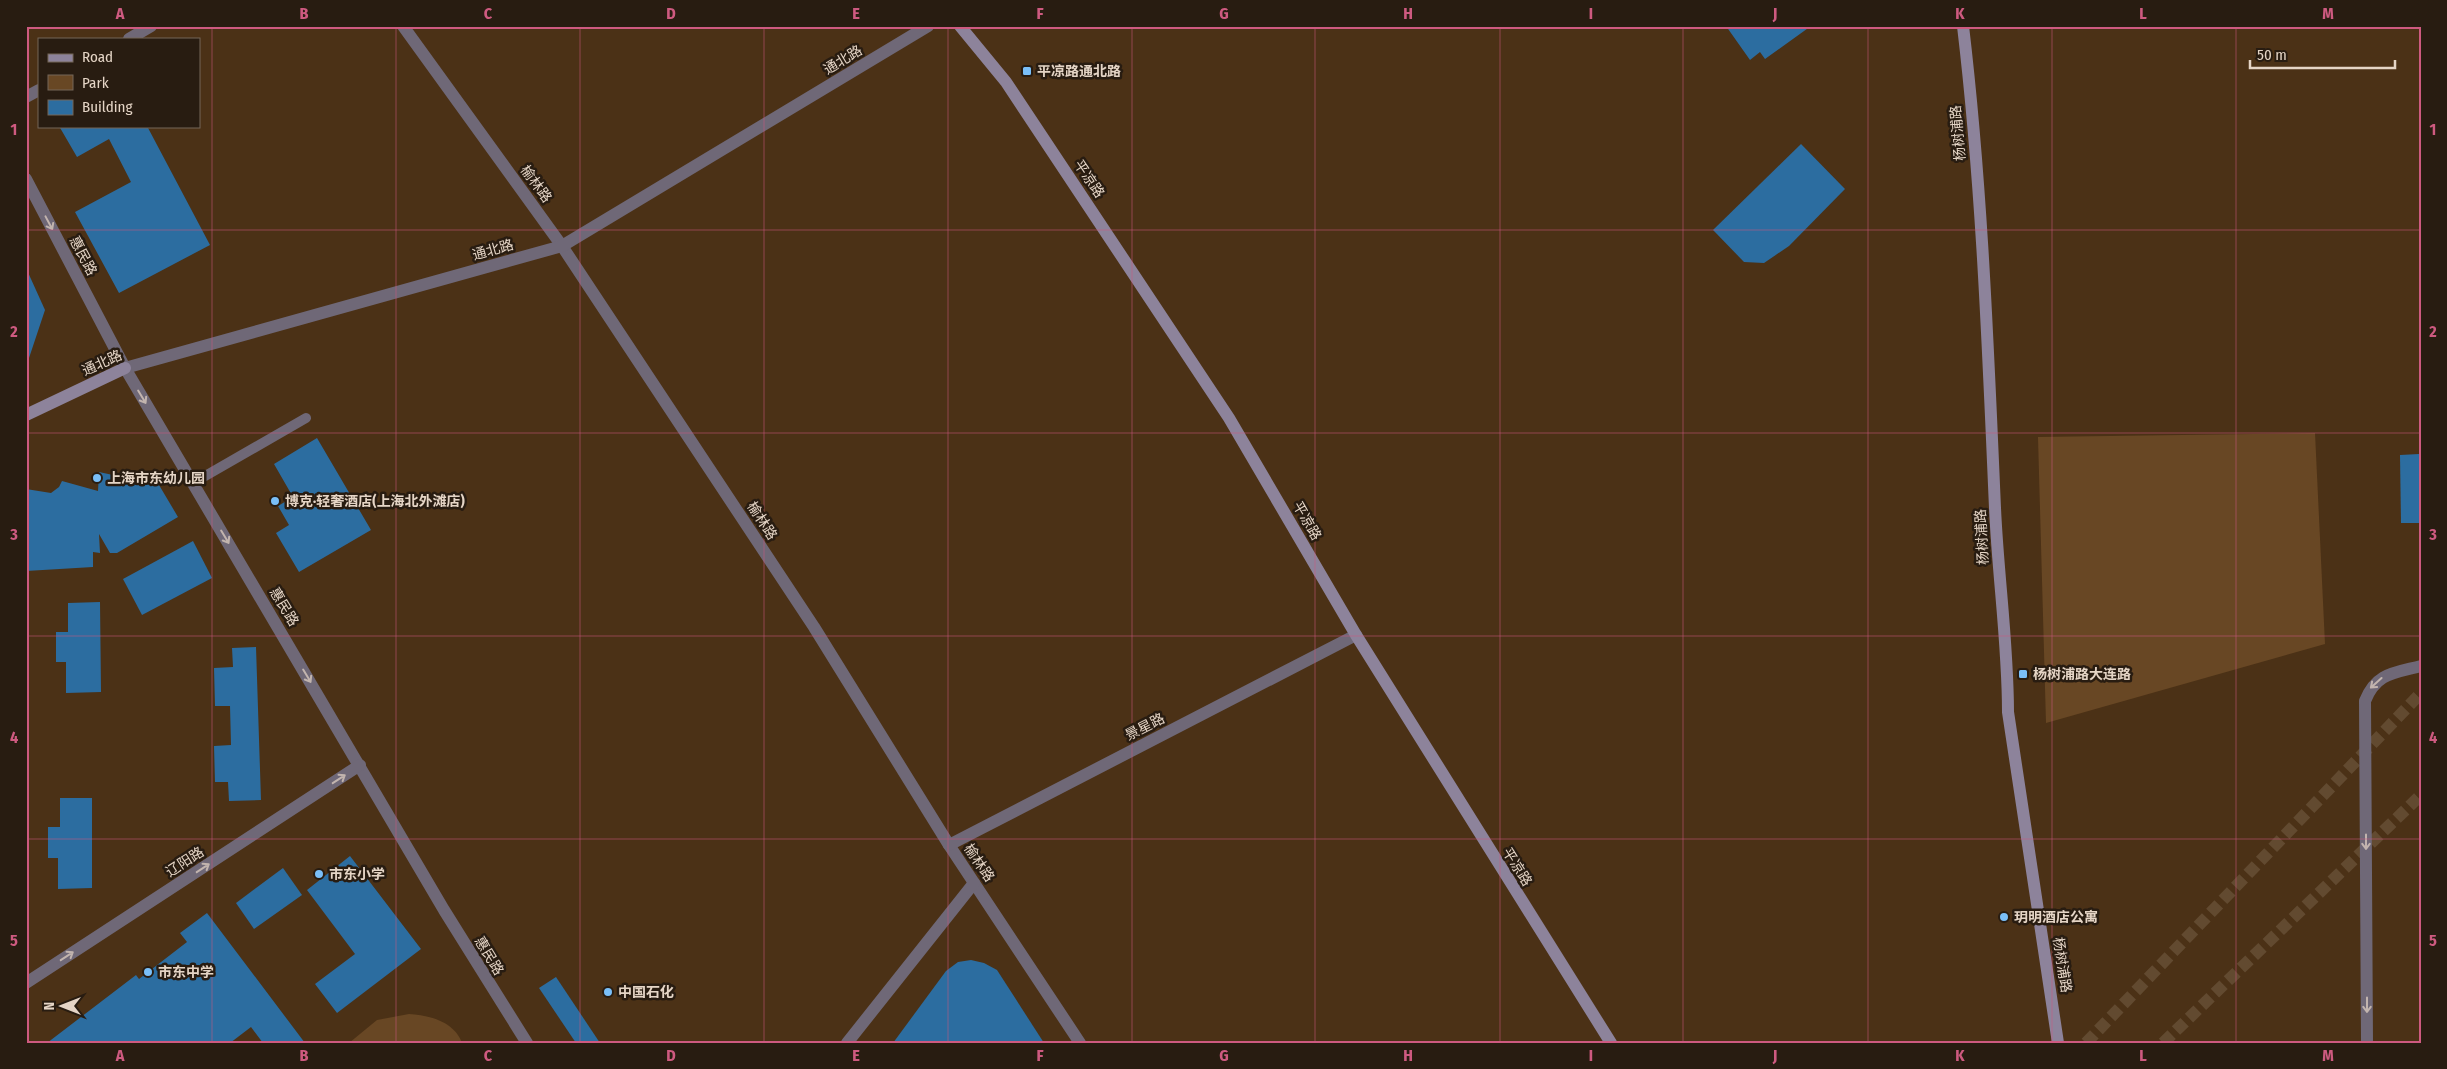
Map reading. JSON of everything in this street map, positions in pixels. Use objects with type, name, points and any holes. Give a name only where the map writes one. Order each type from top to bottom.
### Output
[{"type":"main road","name":"平凉路","points":[[960,26],[1006,82],[1218,402],[1356,635],[1611,1043]]},
{"type":"main road","name":"杨树浦路","points":[[1963,26],[1985,283],[2000,595],[2008,677],[2008,712],[2058,1043]]},
{"type":"main road","name":"通北路","points":[[26,415],[125,368]]},
{"type":"street","points":[[131,38],[152,26]]},
{"type":"street","name":"榆林路","points":[[403,26],[562,246],[814,627],[948,845],[1080,1043]]},
{"type":"street","name":"通北路","points":[[125,368],[562,246],[928,26]]},
{"type":"street","points":[[26,97],[38,91]]},
{"type":"street","name":"惠民路","points":[[26,179],[125,368],[464,942],[527,1043]]},
{"type":"street","name":"景星路","points":[[948,845],[1356,635]]},
{"type":"street","points":[[2368,1043],[2365,701],[2376,681],[2385,676],[2421,666]]},
{"type":"street","name":"辽阳路","points":[[26,983],[360,765]]},
{"type":"street","points":[[847,1043],[974,883]]},
{"type":"lane","points":[[193,483],[306,418]]},
{"type":"green space","points":[[2315,433],[2325,644],[2046,723],[2038,437]]},
{"type":"green space","points":[[409,1014],[432,1018],[447,1024],[458,1035],[462,1043],[349,1043],[377,1020]]},
{"type":"building","points":[[1726,26],[1811,26],[1765,59],[1760,52],[1750,60]]},
{"type":"building","points":[[60,128],[148,128],[210,245],[119,293],[75,212],[131,182],[109,139],[77,157]]},
{"type":"building","points":[[1801,144],[1845,189],[1789,246],[1764,263],[1744,262],[1713,230]]},
{"type":"building","points":[[26,268],[45,310],[29,358],[26,358]]},
{"type":"building","points":[[317,438],[371,530],[299,572],[276,533],[289,525],[278,506],[293,497],[274,464]]},
{"type":"building","points":[[2419,454],[2420,523],[2401,523],[2400,455]]},
{"type":"building","points":[[99,472],[159,485],[178,517],[117,553],[110,553],[99,534],[100,553],[93,552],[93,567],[26,571],[26,489],[51,493],[59,487],[62,481],[98,491]]},
{"type":"building","points":[[193,541],[212,578],[142,615],[123,579]]},
{"type":"building","points":[[100,602],[101,692],[66,693],[66,662],[56,662],[56,632],[68,632],[68,603]]},
{"type":"building","points":[[256,647],[261,800],[229,801],[228,782],[215,782],[214,746],[231,745],[230,706],[215,706],[214,668],[233,667],[232,648]]},
{"type":"building","points":[[60,798],[92,798],[92,888],[58,889],[58,858],[48,858],[48,827],[60,827]]},
{"type":"building","points":[[350,856],[421,949],[337,1013],[315,984],[355,954],[307,890]]},
{"type":"building","points":[[283,868],[302,895],[254,929],[236,903]]},
{"type":"building","name":"市东中学","points":[[207,913],[305,1043],[263,1043],[251,1027],[230,1043],[47,1043],[136,975],[139,979],[187,942],[180,933]]},
{"type":"building","points":[[971,960],[984,963],[997,970],[1044,1043],[893,1043],[946,971],[958,962]]},
{"type":"building","points":[[556,977],[600,1043],[576,1043],[539,988]]},
{"type":"tunnel","points":[[2086,1043],[2421,693]]},
{"type":"tunnel","points":[[2163,1043],[2421,795]]},
{"type":"place","name":"平凉路通北路","points":[[1027,71]]},
{"type":"place","name":"上海市东幼儿园","points":[[97,478]]},
{"type":"place","name":"博克·轻奢酒店(上海北外滩店)","points":[[275,501]]},
{"type":"place","name":"杨树浦路大连路","points":[[2023,674]]},
{"type":"place","name":"市东小学","points":[[319,874]]},
{"type":"place","name":"玥明酒店公寓","points":[[2004,917]]},
{"type":"place","name":"市东中学","points":[[148,972]]},
{"type":"place","name":"中国石化","points":[[608,992]]}]
